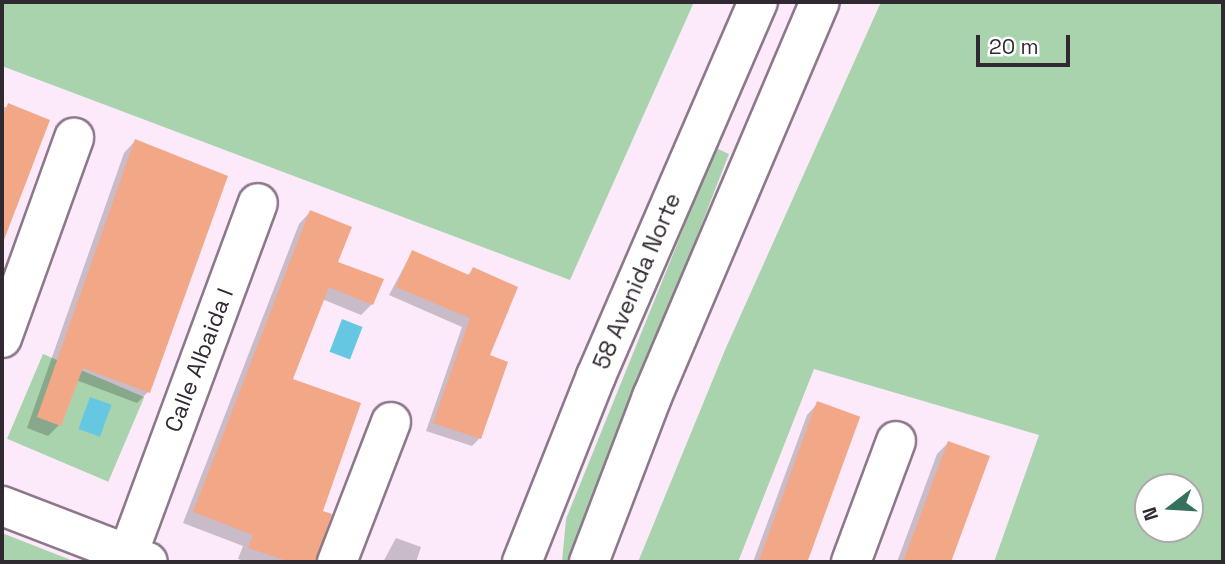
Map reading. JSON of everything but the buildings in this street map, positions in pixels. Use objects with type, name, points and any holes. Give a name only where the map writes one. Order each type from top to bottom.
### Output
[{"type":"main road","name":"58 Avenida Norte","points":[[523,562],[596,376],[758,2]]},
{"type":"main road","points":[[589,562],[652,397],[820,2]]},
{"type":"main road","points":[[717,95],[769,117]]},
{"type":"main road","points":[[2,338],[74,138]]},
{"type":"main road","name":"Calle Albaida I","points":[[138,558],[140,517],[258,203]]},
{"type":"main road","points":[[337,562],[391,422]]},
{"type":"main road","points":[[850,562],[896,441]]},
{"type":"main road","points":[[2,506],[138,558]]},
{"type":"green space","points":[[2,2],[694,2],[570,280],[2,66]]},
{"type":"green space","points":[[881,2],[1223,2],[1222,562],[994,562],[1039,435],[814,369],[738,562],[638,562],[725,350]]},
{"type":"green space","points":[[716,148],[729,154],[570,562],[562,562],[566,519]]},
{"type":"green space","points":[[43,354],[144,397],[108,482],[7,439]]},
{"type":"green space","points":[[2,533],[76,562],[2,562]]},
{"type":"water","points":[[342,319],[363,327],[350,360],[329,352]]},
{"type":"water","points":[[90,397],[112,405],[100,437],[78,429]]}]
